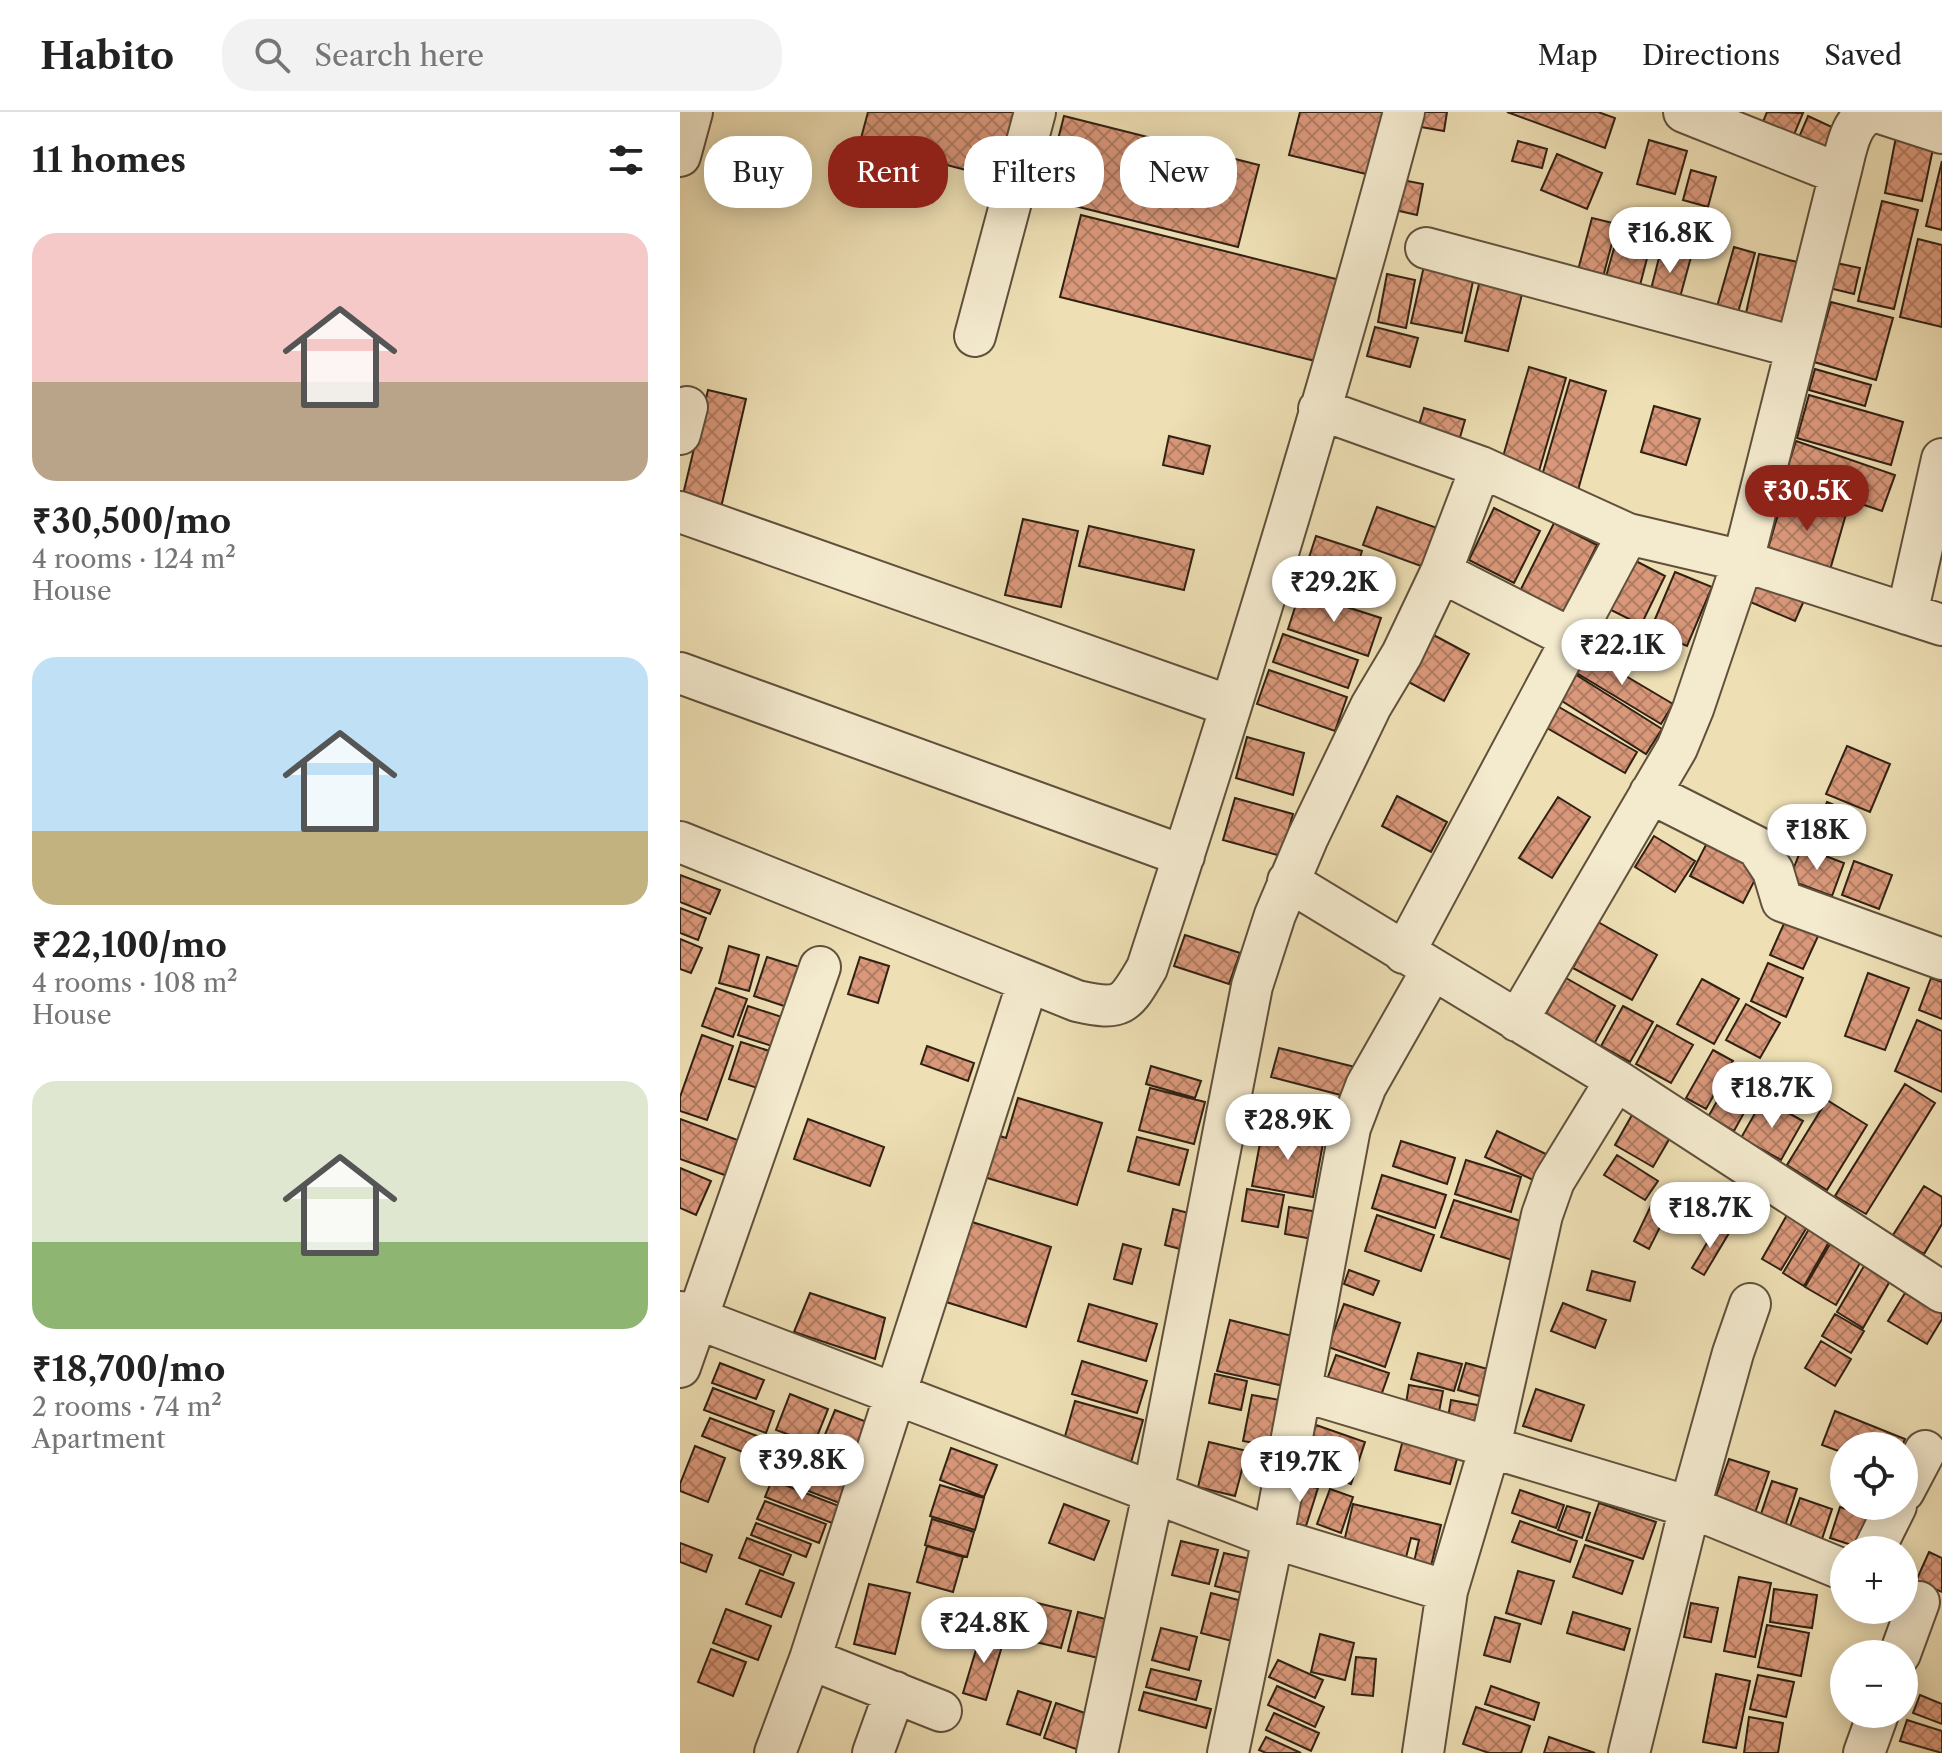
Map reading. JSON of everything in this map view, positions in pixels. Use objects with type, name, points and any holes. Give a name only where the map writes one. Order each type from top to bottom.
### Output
[{"type":"street","points":[[680,156],[692,112]]},
{"type":"street","points":[[975,336],[1035,112]]},
{"type":"street","points":[[680,842],[1077,1001],[1108,1008],[1129,998],[1147,968],[1184,856],[1319,409],[1404,112]]},
{"type":"street","points":[[1684,112],[1840,174]]},
{"type":"street","points":[[1517,1021],[1661,779],[1693,709],[1743,561],[1795,347],[1854,127],[1862,115],[1875,112],[1942,133]]},
{"type":"street","points":[[1426,248],[1795,347]]},
{"type":"street","points":[[1319,409],[1481,467],[1628,534],[1743,561],[1924,619],[1942,459]]},
{"type":"street","points":[[1097,1753],[1153,1494],[1252,986],[1288,881],[1371,706],[1402,654],[1441,572],[1481,467]]},
{"type":"street","points":[[680,512],[1230,706]]},
{"type":"street","points":[[1228,1753],[1302,1391],[1350,1128],[1418,962],[1572,639],[1628,534]]},
{"type":"street","points":[[1441,572],[1572,639]]},
{"type":"street","points":[[680,673],[1184,856]]},
{"type":"street","points":[[1650,793],[1757,847],[1773,871],[1782,901],[1942,959]]},
{"type":"street","points":[[1288,881],[1616,1080],[1942,1292]]},
{"type":"street","points":[[680,1367],[689,1316],[820,967]]},
{"type":"street","points":[[775,1753],[810,1659],[1028,982]]},
{"type":"street","points":[[1423,1753],[1447,1591],[1490,1447],[1542,1215],[1554,1181],[1616,1080]]},
{"type":"street","points":[[1638,1750],[1690,1507],[1733,1353],[1750,1304]]},
{"type":"street","points":[[689,1316],[1273,1538],[1447,1591]]},
{"type":"street","points":[[1302,1391],[1690,1507],[1830,1564]]},
{"type":"street","points":[[1918,1464],[1925,1451]]},
{"type":"street","points":[[1906,1640],[1922,1603]]},
{"type":"street","points":[[810,1659],[941,1711]]},
{"type":"street","points":[[873,1753],[895,1692]]},
{"type":"street","points":[[1864,1753],[1873,1728]]},
{"type":"building","points":[[868,112],[1018,112],[1012,136],[964,136],[964,169],[948,165],[948,136],[862,136]]},
{"type":"building","points":[[1300,112],[1386,112],[1370,175],[1289,155]]},
{"type":"building","points":[[1417,112],[1447,112],[1444,131],[1415,126]]},
{"type":"building","points":[[1507,112],[1598,112],[1615,118],[1605,148]]},
{"type":"building","points":[[1767,112],[1803,113],[1791,142],[1760,129]]},
{"type":"building","points":[[1064,116],[1144,136],[1120,136],[1120,208],[1237,208],[1237,159],[1259,165],[1238,247],[1083,208],[1104,208],[1104,136],[1059,136]]},
{"type":"building","points":[[1808,116],[1834,128],[1823,153],[1797,142]]},
{"type":"building","points":[[1896,137],[1934,144],[1922,201],[1885,193]]},
{"type":"building","points":[[1649,140],[1687,151],[1675,194],[1637,184]]},
{"type":"building","points":[[1518,141],[1547,149],[1542,168],[1512,161]]},
{"type":"building","points":[[1557,154],[1602,173],[1587,209],[1541,190]]},
{"type":"building","points":[[1942,161],[1942,230],[1926,226]]},
{"type":"building","points":[[1691,170],[1716,177],[1708,207],[1683,200]]},
{"type":"building","points":[[1392,178],[1423,184],[1417,215],[1386,208]]},
{"type":"building","points":[[1882,201],[1918,210],[1894,309],[1858,301]]},
{"type":"building","points":[[1081,215],[1348,282],[1327,364],[1060,297]]},
{"type":"building","points":[[1592,218],[1617,224],[1603,277],[1578,270]]},
{"type":"building","points":[[1617,238],[1650,247],[1639,289],[1605,280]]},
{"type":"building","points":[[1918,239],[1942,245],[1942,327],[1900,317]]},
{"type":"building","points":[[1734,247],[1755,253],[1737,316],[1716,310]]},
{"type":"building","points":[[1661,250],[1691,257],[1679,301],[1650,293]]},
{"type":"building","points":[[1759,254],[1803,263],[1787,331],[1744,322]]},
{"type":"building","points":[[1426,257],[1476,267],[1462,333],[1411,323]]},
{"type":"building","points":[[1827,261],[1860,268],[1854,294],[1821,286]]},
{"type":"building","points":[[1482,272],[1525,282],[1508,351],[1465,341]]},
{"type":"building","points":[[1387,274],[1415,280],[1406,328],[1378,322]]},
{"type":"building","points":[[1831,302],[1893,318],[1876,380],[1814,362]]},
{"type":"building","points":[[1375,327],[1418,338],[1410,367],[1367,356]]},
{"type":"building","points":[[1529,367],[1566,378],[1537,478],[1500,467]]},
{"type":"building","points":[[1815,369],[1871,385],[1865,406],[1809,390]]},
{"type":"building","points":[[1570,380],[1606,391],[1578,490],[1541,479]]},
{"type":"building","points":[[708,390],[746,399],[720,512],[681,503]]},
{"type":"building","points":[[1809,395],[1903,422],[1891,465],[1797,438]]},
{"type":"building","points":[[1654,406],[1700,419],[1686,465],[1641,452]]},
{"type":"building","points":[[1424,408],[1465,420],[1456,451],[1415,438]]},
{"type":"building","points":[[1169,436],[1210,446],[1203,474],[1163,465]]},
{"type":"building","points":[[1796,441],[1895,475],[1882,511],[1784,478]]},
{"type":"building","points":[[1783,497],[1846,514],[1830,570],[1767,552]]},
{"type":"building","points":[[1377,507],[1446,531],[1432,570],[1363,545]]},
{"type":"building","points":[[1494,508],[1540,531],[1514,583],[1469,560]]},
{"type":"building","points":[[1023,519],[1078,531],[1061,607],[1005,595]]},
{"type":"building","points":[[1554,523],[1597,545],[1562,616],[1518,595]]},
{"type":"building","points":[[1089,526],[1194,550],[1184,590],[1079,566]]},
{"type":"building","points":[[1316,536],[1362,551],[1347,600],[1300,585]]},
{"type":"building","points":[[1628,557],[1665,576],[1641,625],[1603,606]]},
{"type":"building","points":[[1675,572],[1712,587],[1687,646],[1650,631]]},
{"type":"building","points":[[1758,576],[1806,596],[1795,621],[1748,601]]},
{"type":"building","points":[[1300,592],[1381,618],[1368,656],[1288,629]]},
{"type":"building","points":[[1428,632],[1469,654],[1444,701],[1403,679]]},
{"type":"building","points":[[1283,634],[1358,660],[1348,688],[1273,662]]},
{"type":"building","points":[[1582,650],[1673,704],[1661,724],[1570,669]]},
{"type":"building","points":[[1269,670],[1347,697],[1335,731],[1257,704]]},
{"type":"building","points":[[1570,671],[1662,729],[1646,754],[1554,696]]},
{"type":"building","points":[[1552,703],[1637,752],[1625,773],[1540,724]]},
{"type":"building","points":[[1247,737],[1304,753],[1293,795],[1236,778]]},
{"type":"building","points":[[1847,746],[1890,764],[1870,812],[1826,794]]},
{"type":"building","points":[[1397,796],[1447,822],[1431,852],[1382,826]]},
{"type":"building","points":[[1558,797],[1590,817],[1552,878],[1519,858]]},
{"type":"building","points":[[1235,798],[1293,814],[1281,856],[1223,840]]},
{"type":"building","points":[[1827,802],[1860,816],[1845,853],[1811,839]]},
{"type":"building","points":[[1654,836],[1695,861],[1675,892],[1635,867]]},
{"type":"building","points":[[1710,837],[1763,864],[1743,903],[1690,876]]},
{"type":"building","points":[[1802,847],[1844,863],[1832,896],[1789,880]]},
{"type":"building","points":[[1854,861],[1892,875],[1879,909],[1842,895]]},
{"type":"building","points":[[680,875],[720,890],[710,914],[680,902]]},
{"type":"building","points":[[680,908],[706,918],[698,940],[680,933]]},
{"type":"building","points":[[1786,919],[1819,934],[1803,969],[1770,955]]},
{"type":"building","points":[[1598,922],[1657,955],[1632,1000],[1573,968]]},
{"type":"building","points":[[1185,935],[1240,953],[1229,984],[1174,966]]},
{"type":"building","points":[[680,939],[702,948],[691,973],[680,969]]},
{"type":"building","points":[[729,946],[759,955],[749,991],[719,983]]},
{"type":"building","points":[[767,957],[812,971],[799,1011],[754,996]]},
{"type":"building","points":[[860,957],[889,966],[878,1003],[848,994]]},
{"type":"building","points":[[1768,963],[1803,978],[1786,1017],[1751,1001]]},
{"type":"building","points":[[1868,973],[1909,988],[1885,1050],[1845,1036]]},
{"type":"building","points":[[1566,978],[1615,1006],[1594,1044],[1544,1017]]},
{"type":"building","points":[[1931,978],[1942,982],[1942,1019],[1919,1010]]},
{"type":"building","points":[[1702,979],[1739,999],[1714,1044],[1677,1024]]},
{"type":"building","points":[[716,988],[747,999],[733,1037],[702,1026]]},
{"type":"building","points":[[1746,1004],[1780,1023],[1760,1058],[1726,1040]]},
{"type":"building","points":[[748,1006],[791,1020],[781,1049],[738,1035]]},
{"type":"building","points":[[1623,1006],[1653,1022],[1630,1062],[1601,1046]]},
{"type":"building","points":[[1917,1020],[1942,1031],[1942,1092],[1895,1071]]},
{"type":"building","points":[[1657,1025],[1693,1045],[1671,1083],[1636,1064]]},
{"type":"building","points":[[702,1035],[733,1046],[707,1120],[680,1111],[680,1097]]},
{"type":"building","points":[[741,1042],[779,1054],[767,1091],[729,1079]]},
{"type":"building","points":[[927,1046],[974,1063],[968,1081],[921,1064]]},
{"type":"building","points":[[1279,1048],[1367,1070],[1360,1100],[1271,1077]]},
{"type":"building","points":[[1713,1050],[1733,1061],[1706,1109],[1686,1098]]},
{"type":"building","points":[[1151,1066],[1201,1081],[1195,1098],[1146,1084]]},
{"type":"building","points":[[1736,1068],[1761,1082],[1734,1131],[1708,1117]]},
{"type":"building","points":[[1905,1084],[1935,1103],[1866,1214],[1835,1196]]},
{"type":"building","points":[[1150,1088],[1205,1102],[1194,1144],[1139,1130]]},
{"type":"building","points":[[1266,1097],[1305,1105],[1301,1127],[1261,1120]]},
{"type":"building","points":[[1018,1098],[1102,1123],[1077,1205],[984,1177],[997,1135],[1006,1138]]},
{"type":"building","points":[[1763,1099],[1803,1121],[1781,1160],[1741,1138]]},
{"type":"building","points":[[1827,1100],[1867,1125],[1827,1190],[1787,1165]]},
{"type":"building","points":[[1636,1108],[1674,1131],[1653,1167],[1615,1145]]},
{"type":"building","points":[[680,1119],[743,1142],[730,1177],[680,1159]]},
{"type":"building","points":[[808,1119],[884,1147],[870,1186],[794,1159]]},
{"type":"building","points":[[1263,1127],[1324,1138],[1313,1197],[1252,1186]]},
{"type":"building","points":[[1497,1131],[1548,1155],[1535,1181],[1485,1157]]},
{"type":"building","points":[[1137,1137],[1188,1150],[1179,1185],[1128,1171]]},
{"type":"building","points":[[1401,1141],[1455,1158],[1447,1184],[1393,1166]]},
{"type":"building","points":[[1617,1155],[1658,1181],[1645,1200],[1604,1175]]},
{"type":"building","points":[[1466,1160],[1521,1177],[1511,1212],[1455,1194]]},
{"type":"building","points":[[680,1168],[711,1181],[696,1215],[680,1208]]},
{"type":"building","points":[[1382,1175],[1446,1195],[1435,1228],[1372,1208]]},
{"type":"building","points":[[1924,1186],[1942,1197],[1942,1224],[1924,1254],[1893,1235]]},
{"type":"building","points":[[1247,1189],[1284,1195],[1278,1227],[1242,1221]]},
{"type":"building","points":[[1657,1193],[1673,1201],[1649,1249],[1634,1241]]},
{"type":"building","points":[[1454,1200],[1524,1222],[1512,1260],[1441,1237]]},
{"type":"building","points":[[1289,1207],[1324,1213],[1318,1240],[1285,1234]]},
{"type":"building","points":[[1173,1209],[1208,1218],[1199,1254],[1165,1245]]},
{"type":"building","points":[[1377,1215],[1434,1235],[1421,1271],[1365,1251]]},
{"type":"building","points":[[1787,1215],[1807,1227],[1781,1270],[1762,1259]]},
{"type":"building","points":[[969,1221],[1051,1247],[1026,1327],[943,1301]]},
{"type":"building","points":[[1717,1226],[1729,1233],[1704,1275],[1692,1268]]},
{"type":"building","points":[[1809,1229],[1830,1240],[1804,1286],[1783,1273]]},
{"type":"building","points":[[1833,1239],[1864,1256],[1836,1305],[1805,1287]]},
{"type":"building","points":[[1123,1244],[1141,1249],[1132,1284],[1114,1279]]},
{"type":"building","points":[[1864,1266],[1890,1281],[1863,1328],[1837,1312]]},
{"type":"building","points":[[1349,1270],[1379,1281],[1373,1295],[1344,1284]]},
{"type":"building","points":[[1592,1271],[1635,1282],[1630,1301],[1587,1290]]},
{"type":"building","points":[[810,1293],[885,1318],[875,1359],[794,1332]]},
{"type":"building","points":[[1905,1293],[1942,1314],[1927,1344],[1888,1321]]},
{"type":"building","points":[[1563,1303],[1606,1320],[1595,1348],[1551,1331]]},
{"type":"building","points":[[1089,1304],[1157,1324],[1146,1361],[1078,1341]]},
{"type":"building","points":[[1344,1304],[1400,1323],[1385,1367],[1328,1347]]},
{"type":"building","points":[[1835,1314],[1864,1331],[1851,1353],[1822,1336]]},
{"type":"building","points":[[1230,1320],[1296,1337],[1284,1386],[1217,1371]]},
{"type":"building","points":[[1821,1341],[1851,1359],[1835,1386],[1805,1368]]},
{"type":"building","points":[[1418,1353],[1462,1364],[1454,1391],[1411,1379]]},
{"type":"building","points":[[1336,1355],[1389,1373],[1378,1404],[1325,1385]]},
{"type":"building","points":[[1082,1361],[1147,1381],[1137,1413],[1072,1394]]},
{"type":"building","points":[[720,1363],[764,1380],[756,1399],[712,1383]]},
{"type":"building","points":[[1466,1363],[1498,1372],[1490,1399],[1458,1390]]},
{"type":"building","points":[[1215,1374],[1247,1381],[1241,1410],[1209,1403]]},
{"type":"building","points":[[1409,1385],[1443,1391],[1437,1422],[1404,1416]]},
{"type":"building","points":[[713,1388],[774,1411],[766,1433],[704,1410]]},
{"type":"building","points":[[1536,1389],[1584,1405],[1571,1441],[1523,1426]]},
{"type":"building","points":[[790,1394],[828,1409],[814,1444],[776,1430]]},
{"type":"building","points":[[1252,1395],[1285,1401],[1276,1447],[1243,1441]]},
{"type":"building","points":[[1451,1400],[1488,1407],[1483,1435],[1446,1429]]},
{"type":"building","points":[[1075,1401],[1143,1420],[1130,1466],[1062,1447]]},
{"type":"building","points":[[835,1410],[875,1425],[860,1462],[820,1447]]},
{"type":"building","points":[[1835,1411],[1888,1432],[1830,1432],[1830,1448],[1822,1445]]},
{"type":"building","points":[[710,1418],[760,1437],[753,1456],[702,1436]]},
{"type":"building","points":[[1316,1425],[1365,1442],[1351,1484],[1301,1468]]},
{"type":"building","points":[[1403,1440],[1458,1455],[1450,1484],[1395,1470]]},
{"type":"building","points":[[786,1442],[856,1469],[842,1504],[772,1477]]},
{"type":"building","points":[[1209,1442],[1247,1451],[1235,1496],[1198,1487]]},
{"type":"building","points":[[695,1446],[725,1458],[708,1502],[680,1491]]},
{"type":"building","points":[[951,1448],[997,1465],[984,1497],[940,1480]]},
{"type":"building","points":[[1729,1459],[1769,1472],[1755,1513],[1715,1499]]},
{"type":"building","points":[[772,1480],[839,1506],[832,1523],[765,1497]]},
{"type":"building","points":[[1772,1481],[1797,1489],[1785,1526],[1760,1517]]},
{"type":"building","points":[[1290,1483],[1318,1488],[1306,1526],[1284,1521]]},
{"type":"building","points":[[940,1485],[984,1498],[975,1530],[930,1516]]},
{"type":"building","points":[[1330,1489],[1353,1497],[1341,1533],[1317,1524]]},
{"type":"building","points":[[1520,1490],[1564,1505],[1556,1528],[1512,1513]]},
{"type":"building","points":[[1800,1498],[1830,1508],[1822,1539],[1789,1529]]},
{"type":"building","points":[[765,1501],[826,1524],[819,1543],[757,1519]]},
{"type":"building","points":[[1599,1503],[1656,1522],[1643,1559],[1586,1540]]},
{"type":"building","points":[[1064,1504],[1109,1521],[1094,1560],[1049,1543]]},
{"type":"building","points":[[1353,1504],[1441,1525],[1431,1566],[1414,1562],[1419,1540],[1411,1538],[1405,1561],[1343,1546]]},
{"type":"building","points":[[1567,1506],[1590,1513],[1582,1538],[1558,1530]]},
{"type":"building","points":[[932,1519],[974,1532],[967,1557],[925,1545]]},
{"type":"building","points":[[1836,1520],[1870,1520],[1865,1536],[1831,1536]]},
{"type":"building","points":[[1520,1521],[1577,1541],[1570,1562],[1512,1542]]},
{"type":"building","points":[[756,1523],[811,1544],[806,1557],[751,1535]]},
{"type":"building","points":[[747,1538],[791,1555],[783,1575],[739,1558]]},
{"type":"building","points":[[1181,1541],[1218,1550],[1209,1584],[1172,1575]]},
{"type":"building","points":[[680,1543],[712,1555],[706,1572],[680,1562]]},
{"type":"building","points":[[1585,1545],[1633,1561],[1622,1594],[1573,1577]]},
{"type":"building","points":[[927,1546],[963,1557],[953,1592],[917,1582]]},
{"type":"building","points":[[1929,1552],[1942,1558],[1942,1592],[1918,1582]]},
{"type":"building","points":[[1224,1553],[1259,1561],[1250,1595],[1215,1586]]},
{"type":"building","points":[[760,1570],[794,1583],[781,1617],[746,1604]]},
{"type":"building","points":[[1518,1571],[1554,1581],[1541,1624],[1506,1613]]},
{"type":"building","points":[[1739,1577],[1771,1583],[1755,1657],[1724,1651]]},
{"type":"building","points":[[869,1584],[910,1593],[895,1654],[854,1644]]},
{"type":"building","points":[[1774,1589],[1817,1595],[1812,1628],[1770,1622]]},
{"type":"building","points":[[1211,1593],[1250,1603],[1240,1643],[1201,1633]]},
{"type":"building","points":[[1037,1603],[1071,1611],[1061,1648],[1027,1640]]},
{"type":"building","points":[[1691,1603],[1718,1608],[1711,1642],[1684,1637]]},
{"type":"building","points":[[726,1609],[771,1626],[758,1660],[713,1643]]},
{"type":"building","points":[[1078,1612],[1113,1621],[1103,1659],[1068,1651]]},
{"type":"building","points":[[1573,1612],[1630,1629],[1624,1650],[1567,1633]]},
{"type":"building","points":[[1495,1617],[1520,1624],[1510,1662],[1484,1655]]},
{"type":"building","points":[[1767,1625],[1809,1633],[1801,1676],[1758,1667]]},
{"type":"building","points":[[1161,1628],[1197,1637],[1189,1670],[1152,1660]]},
{"type":"building","points":[[982,1630],[1005,1636],[986,1700],[963,1693]]},
{"type":"building","points":[[1320,1634],[1354,1643],[1345,1680],[1311,1672]]},
{"type":"building","points":[[711,1649],[746,1662],[733,1696],[698,1682]]},
{"type":"building","points":[[1356,1657],[1376,1659],[1373,1696],[1352,1694]]},
{"type":"building","points":[[1278,1660],[1323,1680],[1315,1698],[1269,1677]]},
{"type":"building","points":[[1151,1669],[1201,1681],[1196,1700],[1146,1687]]},
{"type":"building","points":[[1716,1674],[1750,1681],[1736,1748],[1703,1742]]},
{"type":"building","points":[[1758,1675],[1794,1682],[1786,1717],[1750,1709]]},
{"type":"building","points":[[1277,1686],[1324,1707],[1315,1727],[1268,1705]]},
{"type":"building","points":[[1491,1686],[1539,1703],[1534,1720],[1485,1704]]},
{"type":"building","points":[[1018,1691],[1051,1702],[1040,1735],[1007,1724]]},
{"type":"building","points":[[1144,1692],[1211,1709],[1206,1728],[1139,1710]]},
{"type":"building","points":[[1920,1695],[1942,1704],[1942,1724],[1918,1715]]},
{"type":"building","points":[[1056,1703],[1091,1715],[1079,1750],[1044,1738]]},
{"type":"building","points":[[1476,1707],[1530,1726],[1521,1753],[1489,1753],[1463,1744]]},
{"type":"building","points":[[1274,1713],[1319,1733],[1311,1751],[1266,1730]]},
{"type":"building","points":[[1749,1717],[1783,1723],[1778,1753],[1744,1753]]},
{"type":"building","points":[[1918,1723],[1942,1731],[1942,1753],[1900,1741],[1904,1728],[1918,1728]]},
{"type":"building","points":[[1266,1737],[1301,1753],[1266,1753],[1259,1750]]},
{"type":"building","points":[[1549,1737],[1595,1753],[1544,1753]]}]
